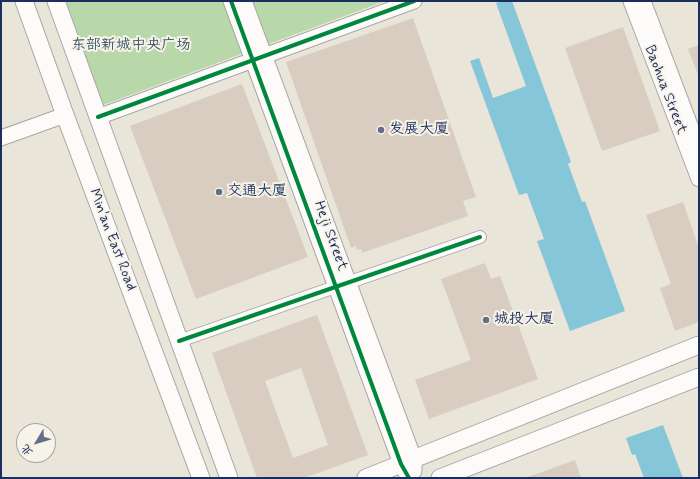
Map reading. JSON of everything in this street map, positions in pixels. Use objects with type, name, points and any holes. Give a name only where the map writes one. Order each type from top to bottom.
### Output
[{"type":"main road","name":"Min'an East Road","points":[[24,1],[200,478]]},
{"type":"main road","name":"Min'an East Road","points":[[58,7],[228,478]]},
{"type":"main road","points":[[366,478],[408,467],[699,345]]},
{"type":"main road","points":[[440,478],[699,376]]},
{"type":"street","name":"Heji Street","points":[[231,1],[258,58],[408,467],[414,478]]},
{"type":"street","name":"Heji Street","points":[[244,1],[258,58]]},
{"type":"street","points":[[98,117],[414,1]]},
{"type":"street","name":"Baohua Street","points":[[631,1],[699,179]]},
{"type":"street","name":"Baohua Street","points":[[643,1],[697,140]]},
{"type":"street","points":[[1,138],[65,115]]},
{"type":"street","points":[[179,341],[480,237]]},
{"type":"green space","name":"东部新城中央广场","points":[[66,1],[385,1],[103,105]]},
{"type":"water","points":[[512,1],[571,162],[568,164],[582,202],[585,201],[625,311],[570,331],[537,241],[544,239],[527,193],[519,195],[470,61],[479,58],[493,98],[526,86],[496,3]]},
{"type":"water","points":[[663,425],[683,478],[644,478],[635,454],[632,455],[626,438]]},
{"type":"building","name":"发展大厦","points":[[413,18],[476,197],[463,201],[468,216],[362,253],[361,249],[357,250],[356,246],[351,248],[286,62]]},
{"type":"building","points":[[623,27],[660,131],[602,151],[565,48]]},
{"type":"building","points":[[699,45],[699,77],[688,49]]},
{"type":"building","name":"交通大厦","points":[[242,84],[308,257],[196,299],[130,126]]},
{"type":"building","points":[[683,202],[699,248],[699,322],[675,331],[660,288],[671,284],[646,215]]},
{"type":"building","name":"城投大厦","points":[[485,263],[491,279],[500,276],[538,379],[429,419],[415,380],[471,360],[441,279]]},
{"type":"building","points":[[317,315],[368,455],[304,478],[257,478],[212,353]],"holes":[[[301,368],[328,445],[293,458],[265,381]]]},
{"type":"building","points":[[575,460],[581,478],[525,478]]},
{"type":"cycle path","points":[[231,1],[401,464],[409,478]]},
{"type":"cycle path","points":[[98,117],[414,1]]},
{"type":"cycle path","points":[[179,341],[480,237]]},
{"type":"place","name":"发展大厦","points":[[381,130]]},
{"type":"place","name":"交通大厦","points":[[219,192]]},
{"type":"place","name":"城投大厦","points":[[486,320]]}]
